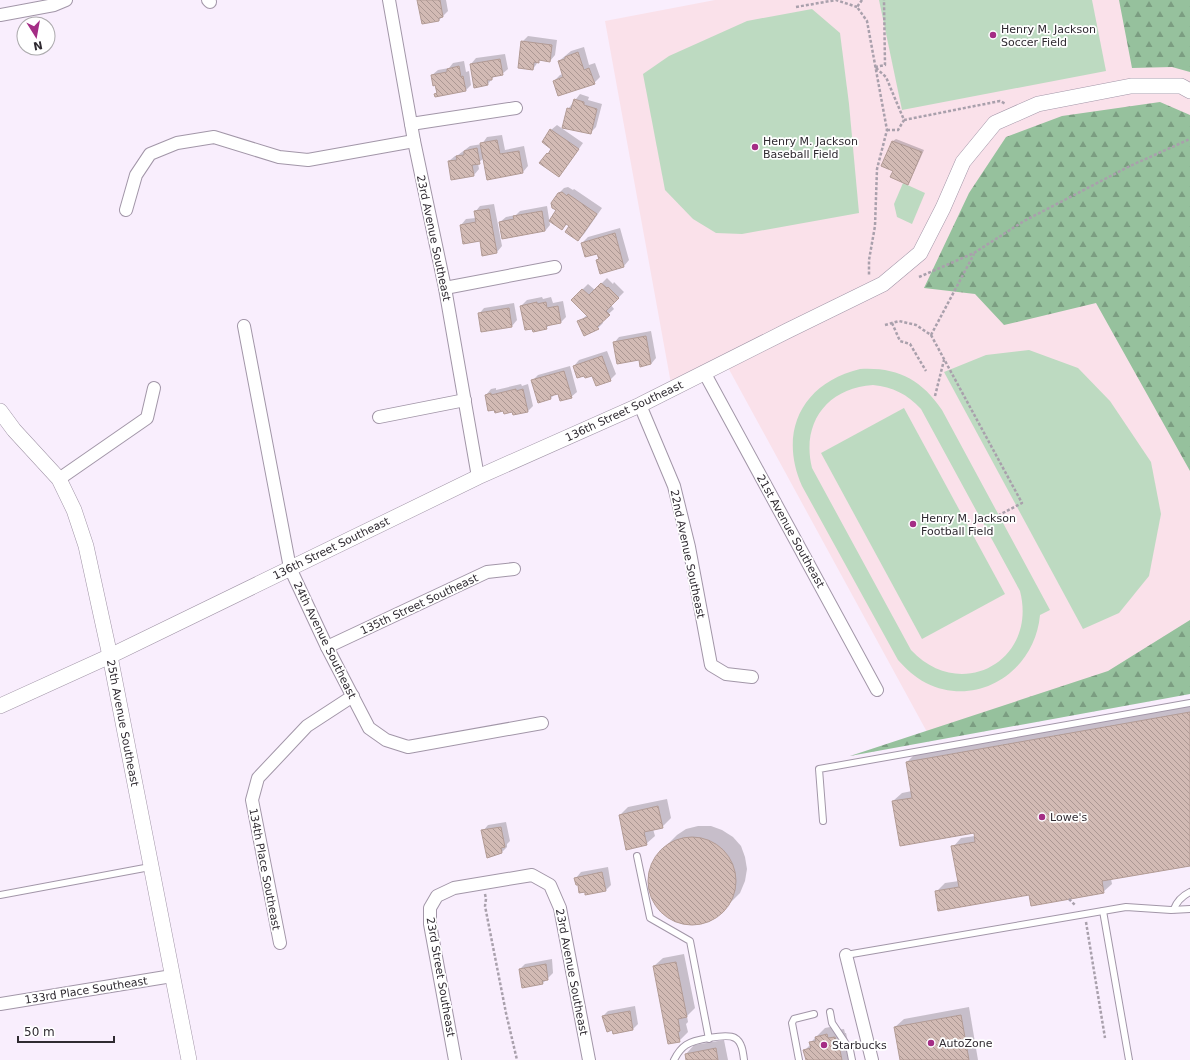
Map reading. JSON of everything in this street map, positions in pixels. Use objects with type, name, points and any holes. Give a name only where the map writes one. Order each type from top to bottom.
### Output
[{"type":"street","points":[[0,15],[54,6],[66,0]]},
{"type":"street","name":"23rd Avenue Southeast","points":[[389,0],[414,141],[445,288],[478,477]]},
{"type":"street","name":"136th Street Southeast","points":[[0,706],[110,656],[478,477],[640,405],[787,330],[883,284],[920,253],[943,208],[963,162],[995,123],[1038,104],[1131,86],[1181,86],[1190,91]]},
{"type":"street","points":[[411,124],[516,108]]},
{"type":"street","points":[[126,210],[136,175],[150,154],[177,143],[214,137],[279,157],[308,160],[414,141]]},
{"type":"street","points":[[445,288],[555,267]]},
{"type":"street","name":"24th Avenue Southeast","points":[[244,326],[290,568],[327,647],[369,728],[386,740],[408,746],[542,723]]},
{"type":"street","name":"21st Avenue Southeast","points":[[704,372],[877,690]]},
{"type":"street","points":[[59,479],[147,418],[154,388]]},
{"type":"street","points":[[379,417],[465,400]]},
{"type":"street","name":"22nd Avenue Southeast","points":[[640,405],[674,486],[689,547],[711,665],[726,674],[752,677]]},
{"type":"street","name":"25th Avenue Southeast","points":[[0,411],[14,430],[59,479],[74,510],[86,546],[110,656],[150,868],[189,1060]]},
{"type":"street","name":"135th Street Southeast","points":[[327,647],[487,572],[514,569]]},
{"type":"street","name":"134th Place Southeast","points":[[280,944],[252,800],[258,778],[308,726],[353,696]]},
{"type":"street","name":"23rd Avenue Southeast","points":[[483,882],[532,875],[550,885],[560,908],[589,1060]]},
{"type":"street","name":"23rd Street Southeast","points":[[455,1060],[430,924],[430,908],[437,896],[454,888],[483,882]]},
{"type":"street","points":[[846,955],[872,1060]]},
{"type":"street","name":"133rd Place Southeast","points":[[0,1004],[172,976]]},
{"type":"lane","points":[[823,821],[818,769],[1190,703]]},
{"type":"lane","points":[[637,856],[650,918],[690,941],[709,1039]]},
{"type":"lane","points":[[0,895],[150,868]]},
{"type":"lane","points":[[1174,909],[1184,895],[1190,892]]},
{"type":"lane","points":[[846,955],[1126,907],[1190,909]]},
{"type":"lane","points":[[1103,911],[1129,1060]]},
{"type":"lane","points":[[830,1012],[832,1023],[850,1050],[852,1060]]},
{"type":"lane","points":[[799,1060],[792,1023],[794,1019],[814,1014]]},
{"type":"lane","points":[[674,1060],[680,1050],[692,1042],[725,1036],[739,1041],[742,1047],[744,1060]]},
{"type":"path","points":[[796,7],[836,0],[857,7],[868,21],[887,130],[876,169],[875,226],[869,278]]},
{"type":"path","points":[[857,7],[862,0]]},
{"type":"path","points":[[875,67],[885,65],[884,0]]},
{"type":"path","points":[[875,67],[886,77],[904,120]]},
{"type":"path","points":[[887,130],[898,130],[904,120],[1000,101],[1006,105]]},
{"type":"path","points":[[919,277],[974,253],[1024,221],[1130,166],[1190,138]]},
{"type":"path","points":[[931,335],[974,253]]},
{"type":"path","points":[[885,325],[899,320],[916,325],[931,335],[1022,503],[999,515]]},
{"type":"path","points":[[892,323],[900,341],[910,344],[926,371]]},
{"type":"path","points":[[935,396],[945,359]]},
{"type":"path","points":[[483,882],[486,899],[485,906],[517,1060]]},
{"type":"path","points":[[1069,899],[1085,914],[1105,1038]]},
{"type":"shaded area","points":[[715,0],[1190,0],[1190,682],[927,732],[725,362],[672,389],[605,21]]},
{"type":"green space","name":"Henry M. Jackson Soccer Field","points":[[879,0],[1092,0],[1106,71],[902,110]]},
{"type":"green space","points":[[1119,0],[1190,0],[1190,72],[1172,67],[1132,68]]},
{"type":"green space","name":"Henry M. Jackson Baseball Field","points":[[812,9],[840,33],[849,104],[859,213],[742,234],[716,233],[693,219],[665,190],[643,74],[669,56],[747,21]]},
{"type":"green space","points":[[1160,102],[1190,115],[1190,471],[1096,303],[1004,325],[975,294],[924,288],[969,193],[1006,137],[1062,116]]},
{"type":"green space","points":[[903,183],[925,193],[912,224],[897,217],[894,204]]},
{"type":"green space","points":[[1029,350],[1078,368],[1110,401],[1151,462],[1161,514],[1149,576],[1119,613],[1083,629],[944,372],[986,355]]},
{"type":"green space","points":[[860,369],[885,370],[907,377],[926,390],[942,410],[1050,610],[1040,615],[1036,635],[1027,653],[1015,668],[1001,680],[984,688],[965,691],[946,690],[926,683],[904,667],[898,660],[802,486],[795,466],[793,447],[795,429],[800,412],[810,398],[823,386],[840,376]],"holes":[[[873,385],[887,387],[899,392],[905,395],[921,409],[1020,591],[1022,616],[1017,637],[1006,654],[991,667],[972,673],[951,673],[930,666],[911,650],[812,468],[810,436],[814,423],[821,411],[831,401],[843,393],[857,388]]]},
{"type":"green space","name":"Henry M. Jackson Football Field","points":[[904,408],[1005,594],[922,639],[821,453]]},
{"type":"green space","points":[[1190,620],[1190,694],[850,756],[1108,671]]},
{"type":"building","points":[[417,0],[440,0],[443,17],[439,18],[439,21],[422,24]]},
{"type":"building","points":[[521,41],[552,45],[550,62],[539,60],[539,63],[534,62],[533,70],[518,68]]},
{"type":"building","points":[[578,52],[584,70],[589,68],[595,84],[558,96],[553,81],[563,77],[558,61]]},
{"type":"building","points":[[500,59],[503,75],[492,77],[492,80],[487,80],[488,85],[474,88],[470,64]]},
{"type":"building","points":[[459,66],[466,91],[435,97],[434,94],[437,93],[435,85],[433,86],[431,75],[447,72],[447,69]]},
{"type":"building","points":[[574,99],[584,102],[584,105],[597,109],[591,134],[562,128],[567,108],[571,109]]},
{"type":"building","points":[[550,129],[579,149],[559,177],[539,163],[551,149],[542,142]]},
{"type":"building","points":[[497,140],[500,154],[519,151],[523,173],[487,180],[480,143]]},
{"type":"building","points":[[892,141],[922,152],[908,185],[890,177],[893,171],[881,166]]},
{"type":"building","points":[[477,148],[480,164],[472,165],[474,176],[451,180],[448,161],[457,160],[456,156],[464,155],[464,151]]},
{"type":"building","points":[[562,192],[567,196],[568,194],[597,214],[578,241],[565,232],[569,226],[566,224],[562,230],[549,221],[556,210],[552,208],[551,203],[558,193]]},
{"type":"building","points":[[489,209],[497,253],[482,256],[480,241],[463,244],[460,225],[476,222],[474,211]]},
{"type":"building","points":[[542,211],[545,231],[502,239],[499,222],[514,219],[513,216]]},
{"type":"building","points":[[615,233],[624,267],[600,274],[596,260],[599,259],[597,254],[585,257],[581,243]]},
{"type":"building","points":[[601,283],[607,288],[608,287],[619,298],[606,311],[610,315],[597,327],[599,329],[584,336],[577,321],[588,317],[571,300],[582,289],[589,295]]},
{"type":"building","points":[[537,302],[537,304],[546,302],[547,308],[558,306],[561,323],[546,326],[547,329],[533,332],[532,329],[525,330],[520,306]]},
{"type":"building","points":[[509,308],[512,327],[481,332],[478,313]]},
{"type":"building","points":[[646,336],[651,364],[640,367],[639,360],[617,364],[613,342]]},
{"type":"building","points":[[602,356],[611,381],[596,386],[592,376],[577,378],[573,366]]},
{"type":"building","points":[[564,371],[572,398],[560,401],[558,394],[550,396],[551,399],[538,403],[531,380]]},
{"type":"building","points":[[516,389],[516,391],[523,389],[528,412],[513,415],[512,412],[504,414],[503,411],[495,413],[494,410],[488,411],[485,395]]},
{"type":"building","name":"Lowe's","points":[[1190,712],[1190,866],[1102,881],[1104,893],[1031,906],[1029,895],[938,911],[935,891],[959,887],[951,846],[975,842],[974,833],[900,846],[892,801],[912,798],[906,762]]},
{"type":"building","points":[[658,806],[663,828],[644,832],[647,845],[626,850],[619,815]]},
{"type":"building","points":[[501,827],[505,847],[501,848],[502,853],[487,858],[481,830]]},
{"type":"building","points":[[692,837],[709,841],[723,850],[732,864],[736,881],[732,898],[723,912],[709,921],[692,925],[675,921],[661,912],[652,898],[648,881],[652,864],[661,850],[675,841]]},
{"type":"building","points":[[602,872],[606,891],[585,895],[585,892],[579,893],[578,885],[576,885],[574,878]]},
{"type":"building","points":[[676,962],[687,1017],[678,1019],[680,1042],[668,1044],[653,966]]},
{"type":"building","points":[[546,964],[548,980],[542,981],[543,984],[522,988],[519,969]]},
{"type":"building","points":[[630,1011],[633,1030],[613,1034],[612,1030],[607,1032],[602,1016]]},
{"type":"building","name":"AutoZone","points":[[961,1015],[969,1060],[900,1060],[894,1027]]},
{"type":"building","name":"Starbucks","points":[[827,1034],[828,1038],[835,1037],[836,1041],[838,1041],[842,1060],[806,1060],[803,1050],[811,1048],[809,1042],[816,1041],[815,1037]]},
{"type":"building","points":[[716,1048],[718,1060],[686,1060],[685,1054]]},
{"type":"place","name":"Henry M. Jackson Soccer Field","points":[[993,35]]},
{"type":"place","name":"Henry M. Jackson Baseball Field","points":[[755,147]]},
{"type":"place","name":"Henry M. Jackson Football Field","points":[[913,524]]},
{"type":"place","name":"Lowe's","points":[[1042,817]]},
{"type":"place","name":"AutoZone","points":[[931,1043]]},
{"type":"place","name":"Starbucks","points":[[824,1045]]}]
